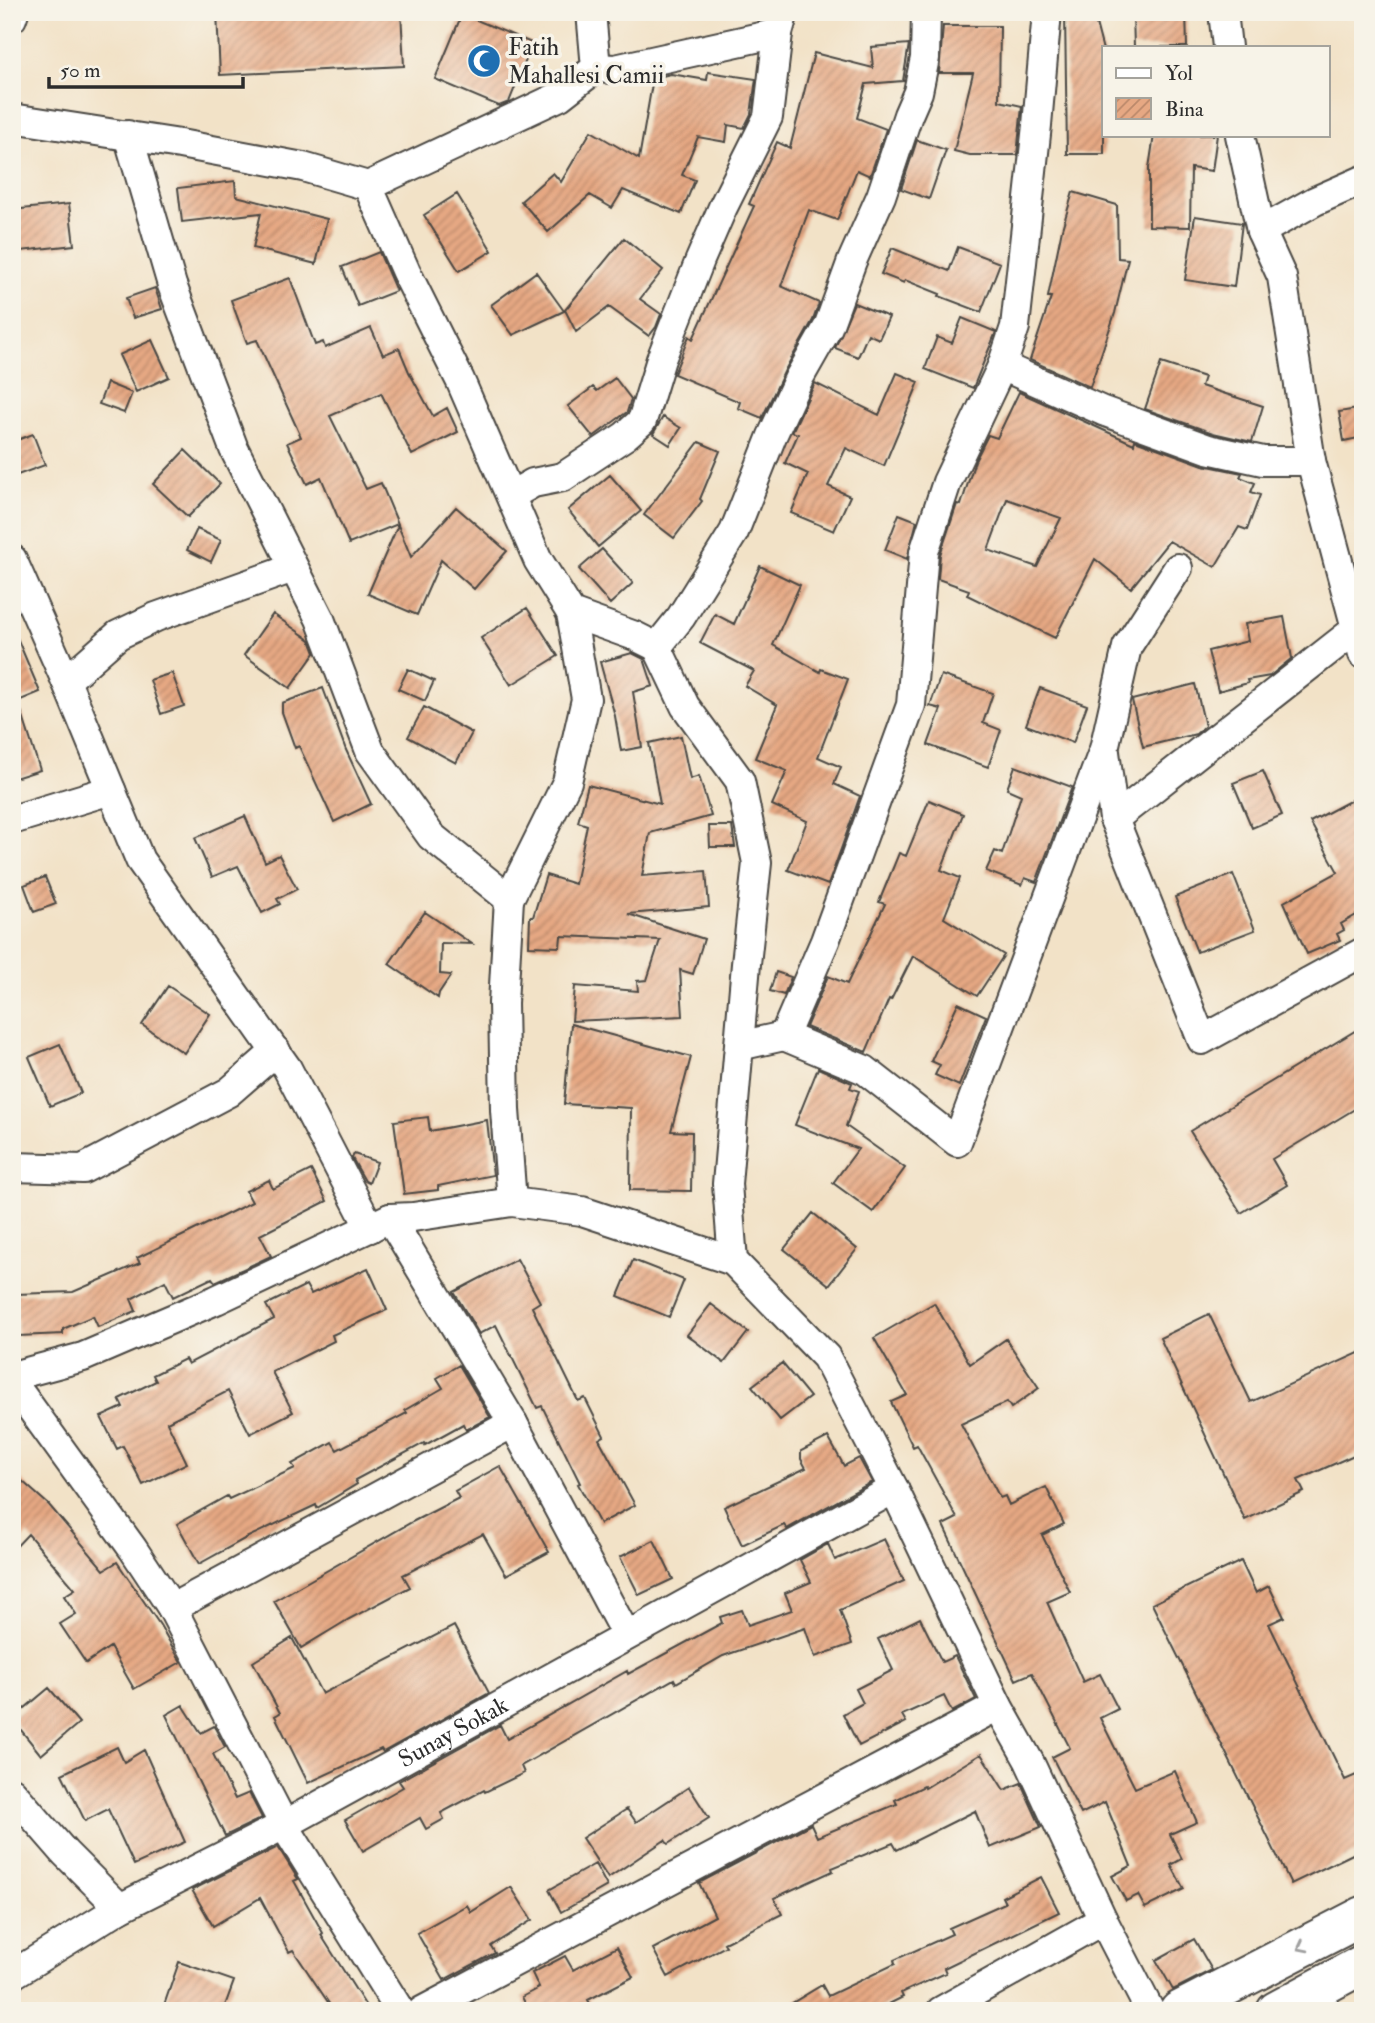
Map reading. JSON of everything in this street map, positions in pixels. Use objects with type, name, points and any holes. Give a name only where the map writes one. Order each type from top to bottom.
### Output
[{"type":"main road","points":[[1179,2011],[1363,1916]]},
{"type":"main road","points":[[1276,2011],[1363,1964]]},
{"type":"street","points":[[12,18],[14,12]]},
{"type":"street","points":[[591,12],[596,68]]},
{"type":"street","points":[[657,647],[681,617],[734,532],[772,436],[799,378],[828,327],[852,261],[881,196],[908,115],[919,92],[925,58],[926,12]]},
{"type":"street","points":[[784,1036],[825,941],[911,705],[924,552],[947,482],[1002,366],[1015,327],[1047,12]]},
{"type":"street","points":[[1223,12],[1227,46]]},
{"type":"street","points":[[12,118],[128,135],[303,167],[368,186],[560,96],[596,68],[615,69],[781,23],[768,117],[742,165],[705,249],[661,359],[642,421],[625,436],[563,477],[533,483],[512,495]]},
{"type":"street","points":[[128,135],[172,285],[234,449],[320,619],[370,751],[431,836],[509,898]]},
{"type":"street","points":[[1114,819],[1359,642],[1311,461],[1282,277],[1261,231],[1240,136]]},
{"type":"street","points":[[1261,231],[1315,201],[1363,180]]},
{"type":"street","points":[[368,186],[512,495],[538,560],[571,613],[586,699],[566,782],[509,898],[503,1003],[505,1110],[512,1202]]},
{"type":"street","points":[[1002,366],[1103,411],[1208,449],[1263,461],[1311,461]]},
{"type":"street","points":[[12,559],[140,860],[276,1051],[380,1223],[513,1423],[626,1635]]},
{"type":"street","points":[[66,681],[118,635],[156,617],[293,568]]},
{"type":"street","points":[[739,1046],[784,1036],[865,1070],[957,1142],[1104,749],[1127,648],[1178,568]]},
{"type":"street","points":[[571,613],[635,636],[657,647],[685,706],[740,781],[757,863],[727,1184],[733,1261]]},
{"type":"street","points":[[1104,749],[1114,819],[1202,1040],[1363,952]]},
{"type":"street","points":[[12,820],[111,790]]},
{"type":"street","points":[[12,1167],[83,1169],[229,1091],[276,1051]]},
{"type":"street","points":[[12,1376],[82,1357],[216,1300],[380,1223],[413,1217],[512,1202],[582,1211],[733,1261],[826,1357],[894,1489],[999,1706],[1029,1760],[1103,1920],[1150,2011]]},
{"type":"street","points":[[12,1382],[133,1549],[172,1608],[284,1825],[400,2011]]},
{"type":"street","points":[[172,1608],[513,1423]]},
{"type":"street","name":"Sunay Sokak","points":[[12,1975],[120,1908],[284,1825],[894,1489]]},
{"type":"street","points":[[422,2011],[999,1706]]},
{"type":"street","points":[[12,1792],[65,1853],[120,1908]]},
{"type":"street","points":[[941,2011],[1103,1920]]},
{"type":"building","points":[[217,12],[401,12],[404,66],[220,75]]},
{"type":"building","points":[[1065,12],[1093,12],[1102,46],[1104,154],[1067,154]]},
{"type":"building","points":[[1133,12],[1186,12],[1187,46],[1134,46]]},
{"type":"building","name":"Fatih Mahallesi Camii","points":[[462,14],[551,51],[528,55],[509,102],[499,106],[435,79]]},
{"type":"building","points":[[943,26],[1000,26],[999,101],[1022,106],[1017,155],[970,155],[954,151],[973,73],[939,73]]},
{"type":"building","points":[[909,44],[903,81],[866,84],[857,118],[886,129],[870,176],[857,170],[837,220],[809,210],[781,286],[819,303],[813,320],[762,418],[738,408],[740,402],[674,374],[689,336],[693,339],[754,206],[749,204],[777,142],[790,148],[814,53],[873,68],[871,47]]},
{"type":"building","points":[[708,72],[756,79],[751,114],[744,128],[728,125],[726,142],[698,137],[682,175],[695,180],[681,214],[623,190],[612,208],[590,195],[548,232],[521,201],[553,173],[561,182],[591,131],[639,159],[653,78],[671,74],[707,80]]},
{"type":"building","points":[[1154,136],[1217,136],[1212,171],[1191,168],[1190,227],[1149,226],[1149,168]]},
{"type":"building","points":[[917,140],[946,150],[929,199],[901,189]]},
{"type":"building","points":[[235,181],[236,196],[327,219],[316,264],[253,248],[261,213],[182,222],[178,188]]},
{"type":"building","points":[[1073,192],[1117,205],[1118,258],[1128,259],[1115,313],[1090,387],[1030,360],[1051,297],[1048,297],[1062,229]]},
{"type":"building","points":[[457,194],[492,251],[459,271],[424,215]]},
{"type":"building","points":[[69,204],[74,245],[12,252],[12,210]]},
{"type":"building","points":[[1195,216],[1242,223],[1234,287],[1185,280]]},
{"type":"building","points":[[624,238],[663,270],[640,299],[661,314],[656,327],[649,336],[609,307],[576,332],[565,310]]},
{"type":"building","points":[[958,247],[1000,263],[981,312],[905,280],[904,283],[881,274],[892,248],[949,271]]},
{"type":"building","points":[[379,252],[396,291],[358,306],[342,267]]},
{"type":"building","points":[[536,272],[564,311],[513,335],[491,305]]},
{"type":"building","points":[[290,278],[315,345],[323,342],[325,348],[371,328],[383,355],[399,348],[433,416],[447,408],[458,432],[412,455],[381,393],[330,416],[366,489],[381,483],[398,524],[349,544],[321,477],[307,484],[287,443],[301,437],[257,340],[247,343],[231,300]]},
{"type":"building","points":[[155,288],[162,309],[133,318],[126,298]]},
{"type":"building","points":[[854,303],[889,317],[879,339],[868,334],[858,357],[835,348]]},
{"type":"building","points":[[962,318],[996,332],[973,388],[925,369],[937,337],[952,343]]},
{"type":"building","points":[[152,340],[169,377],[136,392],[119,355]]},
{"type":"building","points":[[1161,363],[1204,377],[1201,386],[1263,406],[1252,442],[1213,433],[1145,409]]},
{"type":"building","points":[[897,373],[919,382],[884,466],[846,448],[828,486],[850,496],[834,531],[791,513],[808,474],[785,463],[798,434],[792,432],[815,383],[879,415]]},
{"type":"building","points":[[615,378],[631,399],[627,412],[593,437],[568,406],[593,387],[597,391]]},
{"type":"building","points":[[107,383],[132,393],[124,413],[99,404]]},
{"type":"building","points":[[1019,392],[1134,444],[1135,440],[1203,465],[1242,473],[1240,477],[1255,483],[1251,492],[1260,495],[1247,530],[1239,527],[1215,567],[1169,541],[1131,588],[1095,559],[1055,638],[967,595],[969,590],[938,579],[940,555],[957,504],[961,505],[975,461],[988,435],[997,438]],"holes":[[[1007,499],[1061,518],[1037,567],[988,550]]]},
{"type":"building","points":[[1363,408],[1363,437],[1344,441],[1339,412]]},
{"type":"building","points":[[663,417],[681,428],[670,445],[653,434]]},
{"type":"building","points":[[33,434],[45,465],[12,477],[12,442]]},
{"type":"building","points":[[699,442],[720,451],[700,499],[702,501],[674,538],[644,515]]},
{"type":"building","points":[[185,450],[220,484],[188,517],[153,484]]},
{"type":"building","points":[[610,475],[641,511],[598,547],[568,510]]},
{"type":"building","points":[[456,507],[507,551],[474,589],[441,560],[417,615],[368,594],[398,525],[411,557]]},
{"type":"building","points":[[899,514],[917,521],[907,559],[885,550]]},
{"type":"building","points":[[197,529],[221,540],[211,562],[187,550]]},
{"type":"building","points":[[602,549],[633,583],[610,604],[579,569]]},
{"type":"building","points":[[760,566],[800,585],[773,645],[820,672],[821,669],[848,679],[818,757],[841,767],[834,784],[860,796],[828,885],[788,870],[807,821],[772,805],[787,771],[755,758],[777,705],[745,686],[754,671],[700,643],[715,614],[734,624]]},
{"type":"building","points":[[527,608],[558,656],[511,685],[481,638]]},
{"type":"building","points":[[273,614],[310,640],[315,653],[290,688],[244,655]]},
{"type":"building","points":[[1284,617],[1292,658],[1270,676],[1247,680],[1248,683],[1218,691],[1208,651],[1248,641],[1245,624]]},
{"type":"building","points":[[12,626],[40,692],[18,701],[40,770],[12,779]]},
{"type":"building","points":[[632,653],[644,659],[653,686],[633,692],[642,747],[621,751],[615,716],[600,662]]},
{"type":"building","points":[[408,669],[434,681],[425,701],[398,689]]},
{"type":"building","points":[[172,673],[184,706],[161,714],[150,680]]},
{"type":"building","points":[[941,675],[993,693],[983,723],[1001,730],[988,767],[928,745],[941,709],[930,706]]},
{"type":"building","points":[[1195,684],[1205,726],[1196,734],[1143,747],[1132,700]]},
{"type":"building","points":[[323,688],[346,750],[371,804],[334,822],[299,746],[295,748],[282,712],[282,703]]},
{"type":"building","points":[[1040,688],[1087,705],[1073,743],[1026,725]]},
{"type":"building","points":[[424,707],[472,733],[456,763],[408,737]]},
{"type":"building","points":[[681,736],[690,779],[699,776],[711,816],[650,833],[642,876],[706,871],[709,907],[628,914],[704,939],[693,974],[680,970],[683,1016],[572,1021],[575,986],[638,991],[637,981],[647,980],[660,940],[561,936],[560,947],[529,946],[530,917],[533,917],[546,875],[575,884],[587,825],[578,822],[588,785],[660,804],[649,743]]},
{"type":"building","points":[[1015,766],[1072,787],[1036,882],[1025,878],[1022,885],[986,871],[995,851],[1002,854],[1021,795],[1007,789]]},
{"type":"building","points":[[1263,771],[1282,815],[1252,828],[1233,783]]},
{"type":"building","points":[[1363,794],[1363,911],[1341,924],[1344,930],[1337,934],[1340,940],[1307,954],[1284,902],[1338,872],[1310,822]]},
{"type":"building","points":[[929,800],[963,814],[941,870],[960,878],[944,918],[1004,955],[977,996],[913,956],[891,1000],[889,999],[866,1052],[806,1027],[828,976],[847,984],[885,904],[879,902],[899,853],[906,856]]},
{"type":"building","points":[[245,816],[265,862],[279,855],[297,889],[277,899],[280,904],[262,913],[238,866],[212,877],[195,838]]},
{"type":"building","points":[[709,826],[732,826],[735,847],[710,847]]},
{"type":"building","points":[[1233,874],[1255,930],[1197,952],[1175,897]]},
{"type":"building","points":[[45,877],[56,904],[34,912],[24,885]]},
{"type":"building","points":[[425,912],[472,944],[441,943],[440,974],[451,975],[438,998],[389,964]]},
{"type":"building","points":[[776,972],[791,977],[784,995],[770,991]]},
{"type":"building","points":[[168,986],[210,1014],[184,1053],[142,1025]]},
{"type":"building","points":[[958,1003],[986,1016],[959,1086],[935,1075],[940,1065],[931,1061]]},
{"type":"building","points":[[571,1024],[691,1057],[671,1131],[692,1132],[691,1191],[630,1190],[631,1108],[564,1104]]},
{"type":"building","points":[[1363,1026],[1363,1104],[1272,1159],[1287,1185],[1241,1213],[1190,1131]]},
{"type":"building","points":[[60,1044],[81,1093],[50,1106],[29,1057]]},
{"type":"building","points":[[818,1068],[852,1083],[850,1088],[859,1091],[846,1126],[905,1168],[873,1212],[833,1183],[858,1149],[795,1125]]},
{"type":"building","points":[[428,1117],[430,1131],[487,1120],[493,1175],[438,1186],[438,1190],[404,1194],[394,1121]]},
{"type":"building","points":[[354,1154],[377,1162],[369,1183],[365,1181],[352,1158]]},
{"type":"building","points":[[311,1170],[327,1201],[260,1235],[271,1256],[215,1282],[212,1278],[173,1297],[165,1281],[131,1299],[136,1311],[98,1327],[93,1316],[63,1329],[63,1334],[18,1336],[16,1294],[73,1292],[140,1263],[137,1258],[252,1202],[246,1191],[269,1180],[273,1189]]},
{"type":"building","points":[[813,1213],[857,1249],[829,1285],[784,1249]]},
{"type":"building","points":[[517,1259],[540,1302],[532,1307],[578,1401],[585,1398],[604,1436],[599,1439],[635,1505],[600,1524],[542,1406],[537,1408],[496,1325],[479,1334],[454,1292]]},
{"type":"building","points":[[633,1260],[684,1280],[669,1317],[618,1296]]},
{"type":"building","points":[[368,1268],[387,1310],[332,1335],[334,1341],[272,1372],[293,1412],[250,1434],[228,1391],[167,1422],[187,1463],[143,1485],[123,1446],[117,1449],[101,1417],[123,1407],[119,1399],[156,1381],[153,1375],[185,1359],[188,1364],[274,1319],[266,1305],[306,1285],[311,1294]]},
{"type":"building","points":[[934,1303],[970,1364],[1006,1339],[1039,1388],[1011,1408],[1007,1402],[961,1424],[1000,1498],[1005,1496],[1009,1505],[1046,1487],[1064,1524],[1042,1535],[1070,1592],[1047,1602],[1083,1682],[1100,1674],[1118,1709],[1100,1718],[1135,1788],[1175,1771],[1197,1822],[1170,1834],[1182,1859],[1171,1865],[1184,1889],[1145,1908],[1138,1895],[1126,1901],[1112,1876],[1131,1866],[1105,1802],[1081,1814],[1052,1757],[1070,1748],[1032,1673],[1016,1680],[943,1525],[957,1518],[917,1445],[913,1447],[891,1402],[907,1395],[874,1338]]},
{"type":"building","points":[[711,1304],[748,1332],[724,1363],[687,1335]]},
{"type":"building","points":[[1209,1314],[1251,1402],[1363,1351],[1363,1451],[1298,1480],[1304,1492],[1245,1520],[1160,1338]]},
{"type":"building","points":[[782,1363],[810,1397],[780,1420],[752,1386]]},
{"type":"building","points":[[459,1365],[490,1417],[466,1430],[463,1424],[425,1445],[424,1443],[355,1480],[357,1484],[317,1508],[316,1505],[246,1538],[199,1564],[177,1524],[227,1496],[229,1499],[295,1468],[292,1464],[332,1442],[337,1450],[407,1413],[405,1410],[443,1388],[437,1378]]},
{"type":"building","points":[[828,1437],[844,1466],[859,1458],[872,1482],[787,1529],[784,1525],[742,1545],[724,1507],[806,1468],[801,1459],[801,1451]]},
{"type":"building","points":[[500,1466],[549,1552],[506,1575],[483,1534],[403,1575],[410,1587],[301,1648],[274,1601],[459,1498],[455,1491]]},
{"type":"building","points":[[12,1472],[49,1505],[104,1570],[117,1562],[160,1625],[181,1662],[134,1689],[110,1647],[86,1663],[60,1624],[76,1614],[64,1596],[75,1589],[28,1534],[12,1551]]},
{"type":"building","points":[[884,1539],[904,1581],[840,1610],[852,1644],[815,1657],[805,1628],[723,1656],[676,1683],[674,1679],[521,1766],[524,1773],[441,1813],[444,1819],[426,1829],[420,1818],[363,1851],[345,1820],[403,1787],[399,1781],[500,1725],[507,1739],[627,1671],[628,1674],[722,1623],[720,1617],[742,1610],[748,1625],[792,1610],[785,1593],[811,1582],[800,1560],[828,1544],[835,1560]]},
{"type":"building","points":[[654,1540],[673,1579],[639,1595],[620,1557]]},
{"type":"building","points":[[1241,1561],[1256,1593],[1269,1586],[1284,1617],[1269,1624],[1345,1780],[1363,1772],[1363,1849],[1291,1884],[1152,1604]]},
{"type":"building","points":[[920,1618],[942,1662],[955,1656],[976,1699],[952,1712],[944,1696],[902,1715],[906,1722],[859,1746],[843,1714],[863,1703],[856,1689],[893,1670],[878,1639]]},
{"type":"building","points":[[454,1626],[489,1693],[383,1752],[381,1749],[308,1783],[275,1716],[280,1713],[253,1662],[292,1638],[322,1694]]},
{"type":"building","points":[[49,1688],[79,1723],[41,1755],[12,1719]]},
{"type":"building","points":[[183,1705],[201,1733],[214,1726],[225,1747],[213,1754],[235,1799],[249,1793],[262,1818],[225,1836],[166,1715]]},
{"type":"building","points":[[117,1747],[124,1762],[144,1750],[185,1842],[134,1865],[108,1809],[85,1821],[62,1774]]},
{"type":"building","points":[[981,1754],[1004,1790],[1021,1783],[1041,1827],[990,1848],[975,1811],[897,1850],[893,1843],[832,1868],[833,1871],[774,1898],[782,1914],[724,1943],[726,1946],[668,1977],[653,1949],[715,1916],[699,1883],[811,1824],[817,1837],[897,1804],[895,1800],[924,1786],[925,1788]]},
{"type":"building","points":[[689,1787],[709,1818],[668,1844],[665,1840],[608,1878],[582,1838],[627,1809],[636,1822]]},
{"type":"building","points":[[278,1847],[298,1879],[294,1881],[323,1933],[321,1935],[369,2011],[334,2011],[293,1950],[289,1952],[260,1898],[213,1926],[192,1890]]},
{"type":"building","points":[[595,1864],[607,1886],[561,1912],[549,1890]]},
{"type":"building","points":[[1041,1877],[1059,1912],[944,1968],[946,1973],[901,1993],[903,1997],[875,2011],[779,2011],[822,1985],[828,1996],[895,1964],[894,1960],[952,1934],[949,1928],[1005,1903],[1002,1897]]},
{"type":"building","points":[[511,1887],[532,1920],[491,1946],[495,1953],[444,1980],[417,1933],[467,1905],[471,1912]]},
{"type":"building","points":[[1194,1939],[1212,1970],[1173,1990],[1156,1960]]},
{"type":"building","points":[[617,1947],[633,1977],[588,2000],[594,2011],[529,2011],[522,1997],[539,1988],[532,1973],[565,1956],[573,1970]]},
{"type":"building","points":[[179,1962],[234,1981],[223,2011],[162,2011]]},
{"type":"place","name":"Fatih Mahallesi Camii","points":[[484,61]]}]
